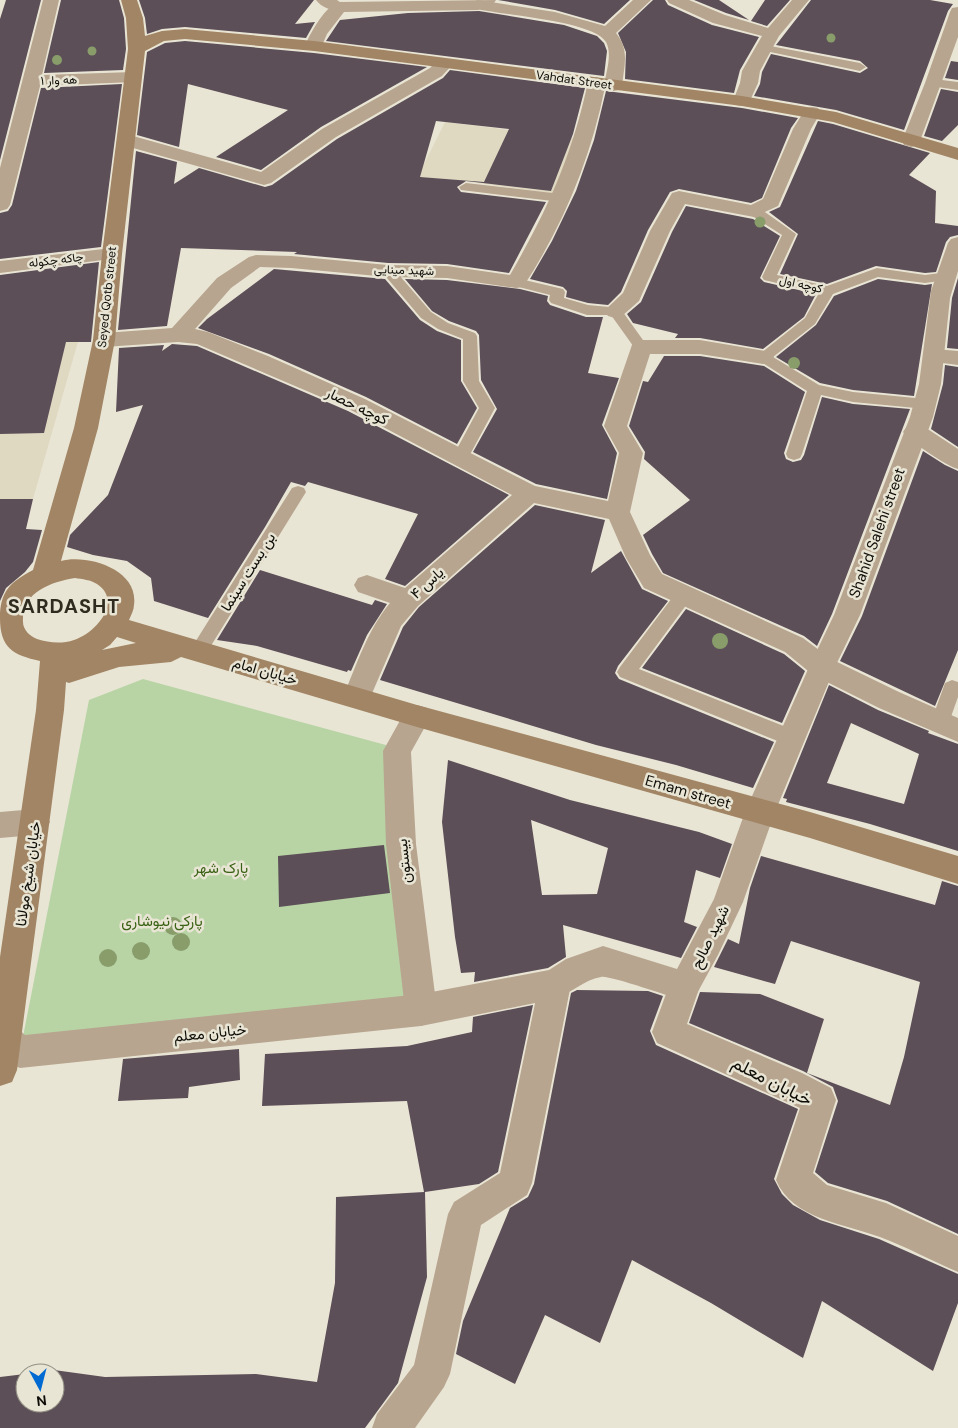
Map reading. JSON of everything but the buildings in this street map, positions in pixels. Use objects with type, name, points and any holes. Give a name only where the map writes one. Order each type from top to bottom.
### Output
[{"type":"main road","points":[[132,7],[146,21],[185,34]]},
{"type":"main road","name":"Seyed Qotb street","points":[[44,575],[86,428],[104,340],[112,254],[137,49],[132,7]]},
{"type":"main road","name":"Vahdat Street","points":[[185,34],[314,46],[742,101],[812,112],[858,123],[958,154]]},
{"type":"main road","points":[[137,49],[150,40],[162,36],[185,34]]},
{"type":"main road","points":[[54,666],[95,643],[114,626],[120,614],[122,602],[120,590],[106,575],[89,569],[74,568],[44,575],[8,597],[10,625],[15,636],[24,646],[38,652],[54,666],[86,665],[144,651],[198,652]]},
{"type":"main road","name":"خیابان امام","points":[[114,626],[417,716]]},
{"type":"main road","name":"خیابان شیخ مولانا","points":[[0,1070],[16,824],[54,666]]},
{"type":"main road","name":"Emam street","points":[[417,716],[810,825],[958,870]]},
{"type":"street","name":"هه وار ۱","points":[[51,0],[32,81],[133,77]]},
{"type":"street","points":[[607,34],[642,0]]},
{"type":"street","points":[[675,0],[768,41]]},
{"type":"street","points":[[742,101],[749,83],[751,71],[768,41],[801,0]]},
{"type":"street","points":[[314,46],[331,3],[483,2],[599,29],[607,34],[616,44],[616,57],[561,198],[548,228],[516,282]]},
{"type":"street","points":[[911,141],[934,83],[958,12]]},
{"type":"street","points":[[126,140],[264,179],[329,133],[436,72],[444,64]]},
{"type":"street","points":[[0,205],[32,81]]},
{"type":"street","points":[[615,311],[632,296],[660,232],[679,196],[754,211],[771,202],[802,129],[812,112]]},
{"type":"street","name":"Shahid Salehi street","points":[[760,812],[822,666],[847,615],[915,432],[923,417],[926,404],[946,357],[940,296],[958,243]]},
{"type":"street","name":"چاکه چکوله","points":[[0,267],[112,254]]},
{"type":"street","name":"شهید مینایی","points":[[178,335],[224,284],[256,261],[292,262],[388,271],[447,272],[516,282]]},
{"type":"street","points":[[104,340],[178,335]]},
{"type":"street","name":"کوچه حصار","points":[[178,335],[200,337],[357,404],[529,493],[618,512]]},
{"type":"street","points":[[763,357],[700,347],[641,347],[615,426],[631,453],[618,512],[639,558],[653,581],[794,645],[822,666],[951,727]]},
{"type":"street","points":[[915,432],[940,447],[958,461]]},
{"type":"street","name":"یاس ۴","points":[[357,697],[392,620],[409,599],[529,493]]},
{"type":"street","points":[[367,585],[409,599]]},
{"type":"street","name":"بیستون","points":[[417,716],[396,751],[402,844],[421,1010]]},
{"type":"street","name":"شهید صالح","points":[[555,984],[576,970],[603,961],[684,986],[703,957],[753,835],[760,812]]},
{"type":"street","points":[[391,1428],[431,1374],[466,1214],[515,1183],[555,984]]},
{"type":"street","name":"خیابان معلم","points":[[2,1038],[20,1052],[421,1010],[555,984]]},
{"type":"street","name":"خیابان معلم","points":[[684,986],[668,1032],[790,1085],[819,1100],[792,1180],[817,1199],[886,1221],[958,1254]]},
{"type":"lane","points":[[768,41],[860,67]]},
{"type":"lane","points":[[934,83],[958,86]]},
{"type":"lane","points":[[466,187],[561,198]]},
{"type":"lane","name":"کوچه اول","points":[[754,211],[789,234],[769,277],[828,290],[877,272],[925,278],[948,276]]},
{"type":"lane","points":[[388,271],[426,315],[443,326],[470,336],[471,380],[487,408],[460,458]]},
{"type":"lane","points":[[516,282],[558,292],[556,300],[587,310],[615,311],[641,347]]},
{"type":"lane","points":[[828,290],[810,321],[763,357],[815,389],[853,397],[926,404]]},
{"type":"lane","points":[[794,454],[815,389]]},
{"type":"lane","name":"بن بست سینما","points":[[198,652],[298,492]]},
{"type":"lane","points":[[684,595],[626,672],[792,738]]},
{"type":"lane","points":[[951,727],[952,688]]},
{"type":"shaded area","points":[[445,122],[574,138],[557,194],[420,177],[423,166]]},
{"type":"shaded area","points":[[0,342],[78,342],[33,499],[0,499]]},
{"type":"green space","name":"پارکی نیوشاری","points":[[143,679],[397,748],[421,1010],[20,1052],[89,700]]},
{"type":"district","name":"SARDASHT","points":[[64,606]]},
{"type":"park label","name":"پارک شهر","points":[[221,868]]}]
